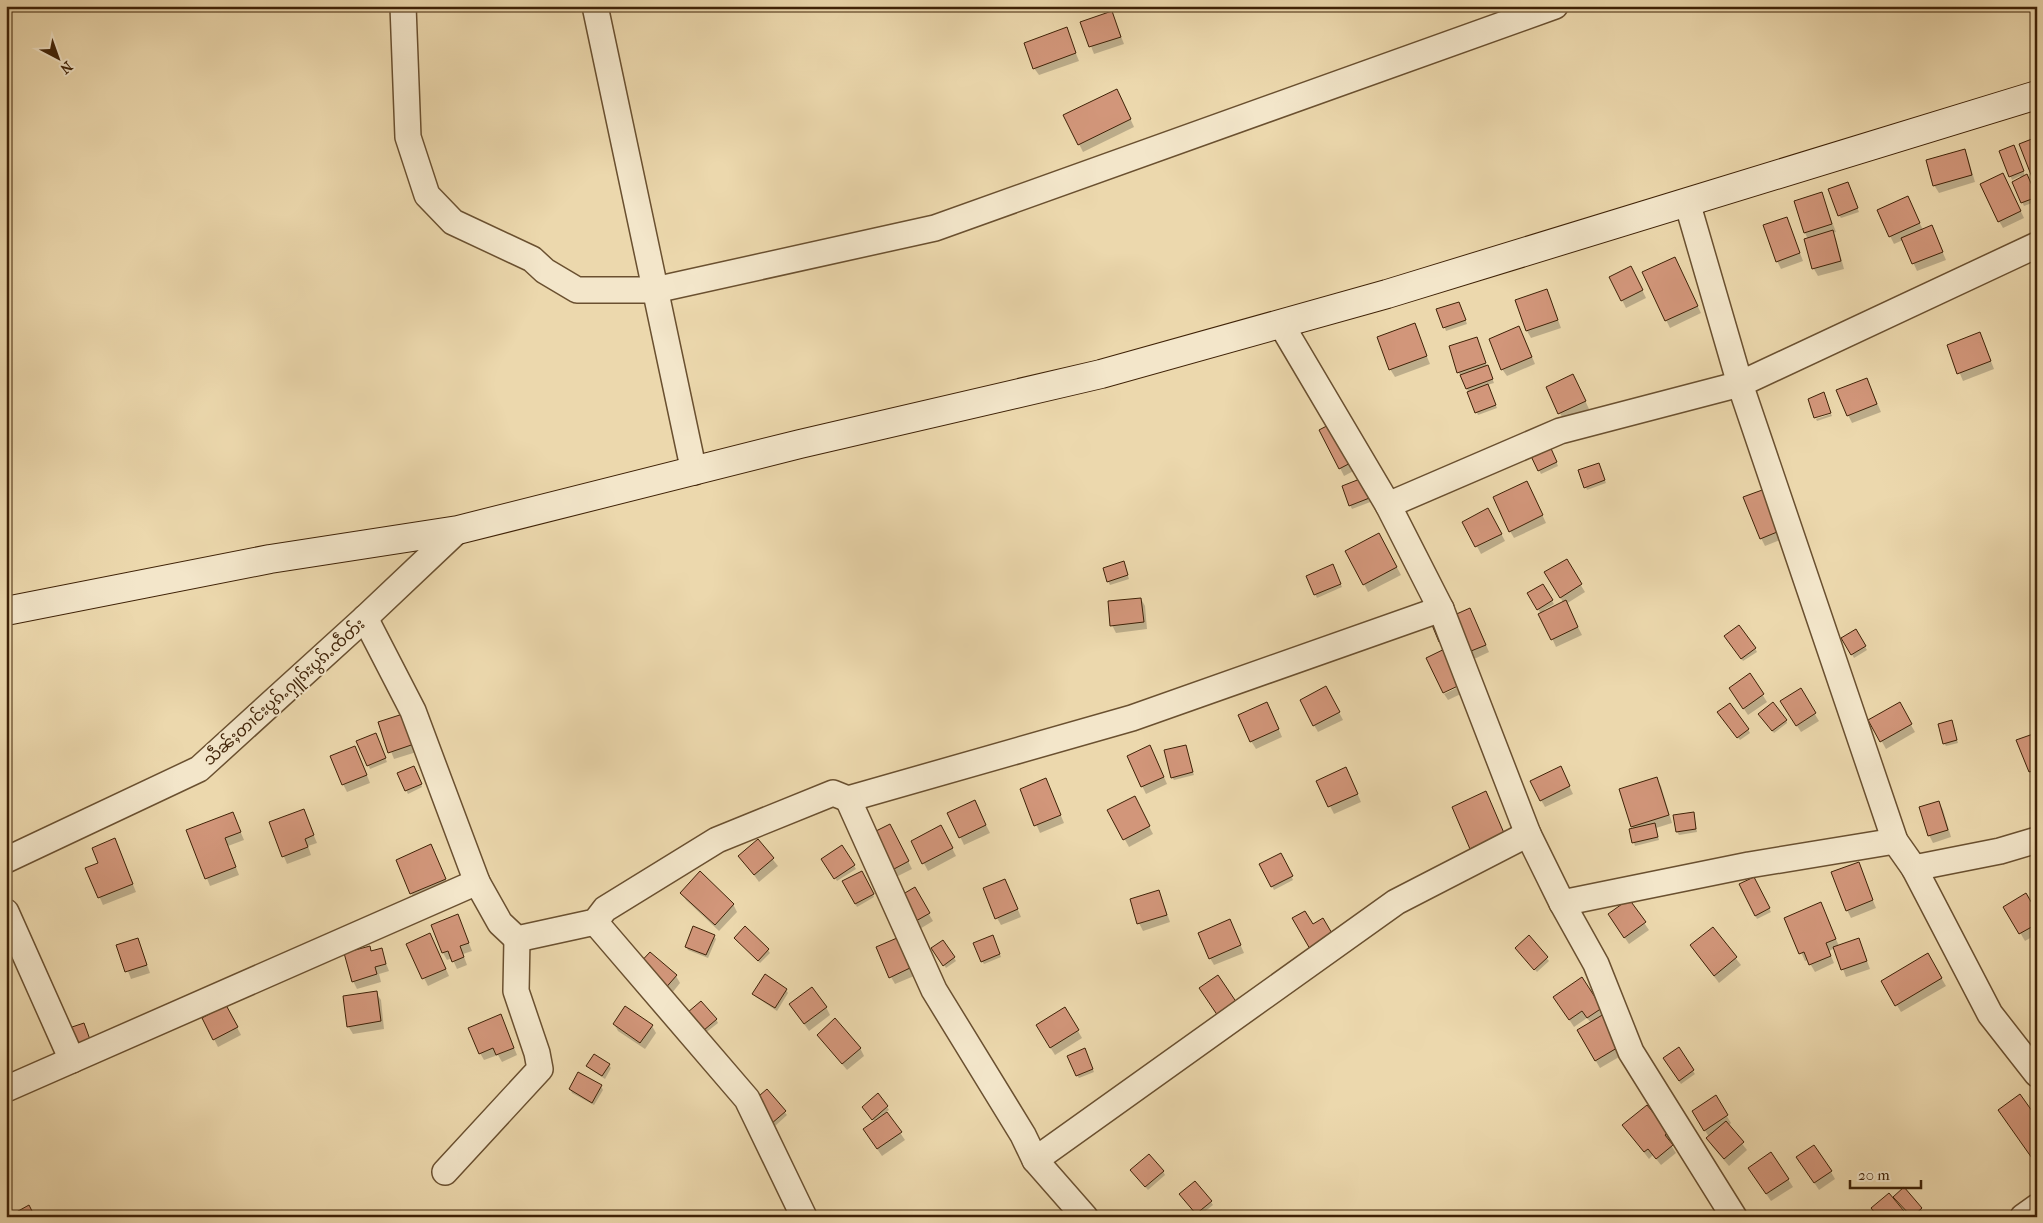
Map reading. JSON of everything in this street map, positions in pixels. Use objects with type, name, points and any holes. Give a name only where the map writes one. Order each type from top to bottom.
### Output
[{"type":"main road","points":[[6,611],[270,559],[458,530],[800,444],[1101,374],[1387,294],[2037,95]]},
{"type":"street","points":[[403,6],[408,137],[427,195],[453,222],[532,259],[545,271],[577,290],[655,290],[935,228],[1555,6]]},
{"type":"street","points":[[596,6],[694,472]]},
{"type":"street","points":[[1686,202],[1740,384],[1895,841],[1914,868],[1990,1014],[2037,1074]]},
{"type":"street","points":[[1388,505],[1560,431],[1740,384],[2037,245]]},
{"type":"street","points":[[1281,324],[1388,505],[1441,609],[1528,834],[1562,903],[1596,964],[1631,1052],[1734,1217]]},
{"type":"street","name":"သဵၼ်ႈတၢင်းပွၵ်ႉႁူၵ်းပွၵ်ႉၸဵတ်း","points":[[6,860],[199,769],[365,618],[458,530]]},
{"type":"street","points":[[517,939],[595,922],[604,909],[717,840],[833,793],[848,799],[1132,718],[1441,609]]},
{"type":"street","points":[[365,618],[413,712],[477,882],[500,923],[517,939],[516,991],[537,1053],[540,1069],[445,1172]]},
{"type":"street","points":[[848,799],[934,990],[1023,1135],[1036,1160],[1085,1217]]},
{"type":"street","points":[[1036,1160],[1396,902],[1528,834]]},
{"type":"street","points":[[1914,868],[2000,851],[2037,840]]},
{"type":"street","points":[[1562,903],[1749,865],[1895,841]]},
{"type":"street","points":[[6,1089],[477,882]]},
{"type":"street","points":[[6,912],[72,1060]]},
{"type":"street","points":[[595,922],[746,1099],[804,1217]]},
{"type":"street","points":[[2023,1217],[2037,1206]]},
{"type":"building","points":[[1112,11],[1121,37],[1089,47],[1080,22]]},
{"type":"building","points":[[1067,27],[1076,53],[1033,69],[1024,43]]},
{"type":"building","points":[[1117,89],[1131,119],[1078,145],[1063,115]]},
{"type":"building","points":[[2037,137],[2037,184],[2035,185],[2019,144]]},
{"type":"building","points":[[2014,145],[2024,171],[2009,177],[1999,151]]},
{"type":"building","points":[[1965,149],[1972,175],[1933,186],[1926,160]]},
{"type":"building","points":[[2003,173],[2021,211],[1998,222],[1980,184]]},
{"type":"building","points":[[2027,174],[2037,197],[2021,203],[2012,182]]},
{"type":"building","points":[[1848,182],[1858,208],[1838,216],[1828,189]]},
{"type":"building","points":[[1822,192],[1832,224],[1804,233],[1794,201]]},
{"type":"building","points":[[1908,196],[1920,223],[1889,237],[1877,210]]},
{"type":"building","points":[[1787,217],[1800,253],[1776,262],[1763,225]]},
{"type":"building","points":[[1932,225],[1943,252],[1912,264],[1901,238]]},
{"type":"building","points":[[1833,230],[1841,261],[1812,269],[1804,239]]},
{"type":"building","points":[[1675,257],[1698,306],[1665,321],[1642,272]]},
{"type":"building","points":[[1631,266],[1643,290],[1621,301],[1609,277]]},
{"type":"building","points":[[1547,289],[1558,320],[1526,331],[1515,300]]},
{"type":"building","points":[[1459,302],[1466,320],[1443,328],[1436,309]]},
{"type":"building","points":[[1415,323],[1427,356],[1389,370],[1377,337]]},
{"type":"building","points":[[1519,326],[1532,357],[1501,370],[1489,339]]},
{"type":"building","points":[[1980,332],[1991,361],[1957,374],[1947,345]]},
{"type":"building","points":[[1477,337],[1486,363],[1457,373],[1449,346]]},
{"type":"building","points":[[1488,365],[1493,379],[1466,389],[1460,375]]},
{"type":"building","points":[[1573,374],[1586,401],[1558,414],[1546,387]]},
{"type":"building","points":[[1867,378],[1877,404],[1847,416],[1836,390]]},
{"type":"building","points":[[1488,384],[1496,405],[1475,413],[1467,392]]},
{"type":"building","points":[[1824,392],[1831,413],[1814,418],[1808,399]]},
{"type":"building","points":[[1342,418],[1362,457],[1339,469],[1319,430]]},
{"type":"building","points":[[1549,444],[1557,462],[1538,471],[1530,454]]},
{"type":"building","points":[[1599,463],[1605,480],[1584,488],[1578,470]]},
{"type":"building","points":[[1365,477],[1372,497],[1349,506],[1342,486]]},
{"type":"building","points":[[1527,481],[1543,515],[1509,532],[1493,497]]},
{"type":"building","points":[[1765,489],[1782,530],[1760,539],[1743,497]]},
{"type":"building","points":[[1488,508],[1502,534],[1475,547],[1462,522]]},
{"type":"building","points":[[1379,533],[1397,567],[1363,585],[1345,551]]},
{"type":"building","points":[[1567,559],[1582,584],[1560,598],[1544,572]]},
{"type":"building","points":[[1124,561],[1128,575],[1107,582],[1103,568]]},
{"type":"building","points":[[1333,564],[1341,584],[1314,595],[1306,576]]},
{"type":"building","points":[[1543,584],[1553,600],[1537,610],[1527,593]]},
{"type":"building","points":[[1141,598],[1144,622],[1110,626],[1108,601]]},
{"type":"building","points":[[1566,600],[1578,627],[1551,640],[1538,614]]},
{"type":"building","points":[[1470,608],[1486,645],[1466,653],[1458,633],[1439,642],[1432,625]]},
{"type":"building","points":[[1739,625],[1756,648],[1741,659],[1724,636]]},
{"type":"building","points":[[1856,629],[1866,646],[1851,655],[1841,638]]},
{"type":"building","points":[[1459,642],[1477,677],[1443,693],[1426,658]]},
{"type":"building","points":[[1750,673],[1764,694],[1743,709],[1729,688]]},
{"type":"building","points":[[1326,686],[1340,712],[1313,726],[1300,700]]},
{"type":"building","points":[[1801,688],[1816,713],[1796,726],[1780,701]]},
{"type":"building","points":[[1267,702],[1279,729],[1250,742],[1238,715]]},
{"type":"building","points":[[1773,702],[1787,720],[1772,731],[1758,714]]},
{"type":"building","points":[[1900,702],[1912,724],[1880,742],[1868,720]]},
{"type":"building","points":[[1730,703],[1749,729],[1737,738],[1717,712]]},
{"type":"building","points":[[409,712],[420,742],[388,753],[378,722]]},
{"type":"building","points":[[1952,720],[1957,740],[1943,744],[1938,724]]},
{"type":"building","points":[[376,733],[386,758],[367,766],[356,741]]},
{"type":"building","points":[[2036,733],[2037,769],[2029,772],[2016,740]]},
{"type":"building","points":[[1150,745],[1164,777],[1141,787],[1127,756]]},
{"type":"building","points":[[1186,745],[1193,772],[1171,778],[1164,750]]},
{"type":"building","points":[[355,746],[367,775],[342,785],[330,756]]},
{"type":"building","points":[[414,766],[422,784],[405,791],[397,773]]},
{"type":"building","points":[[1561,766],[1570,786],[1540,801],[1530,781]]},
{"type":"building","points":[[1346,767],[1358,794],[1328,807],[1316,781]]},
{"type":"building","points":[[1657,777],[1669,815],[1631,827],[1619,789]]},
{"type":"building","points":[[1046,778],[1061,815],[1034,826],[1020,789]]},
{"type":"building","points":[[1486,791],[1504,833],[1470,849],[1452,807]]},
{"type":"building","points":[[1135,796],[1150,826],[1123,840],[1107,810]]},
{"type":"building","points":[[975,800],[986,825],[959,838],[947,813]]},
{"type":"building","points":[[1939,801],[1948,830],[1928,836],[1919,807]]},
{"type":"building","points":[[304,809],[314,835],[305,839],[308,847],[282,857],[269,822]]},
{"type":"building","points":[[233,812],[241,832],[225,838],[236,867],[205,879],[186,830]]},
{"type":"building","points":[[1694,812],[1696,829],[1676,832],[1673,815]]},
{"type":"building","points":[[1655,823],[1658,837],[1632,843],[1629,829]]},
{"type":"building","points":[[890,824],[909,861],[879,877],[860,839]]},
{"type":"building","points":[[941,825],[953,848],[922,864],[911,841]]},
{"type":"building","points":[[115,838],[133,884],[98,898],[85,868],[98,863],[92,848]]},
{"type":"building","points":[[758,839],[774,858],[754,875],[738,856]]},
{"type":"building","points":[[431,844],[446,879],[410,894],[396,860]]},
{"type":"building","points":[[842,845],[855,865],[834,879],[821,859]]},
{"type":"building","points":[[1281,853],[1293,876],[1271,887],[1259,864]]},
{"type":"building","points":[[1859,862],[1873,900],[1846,911],[1831,872]]},
{"type":"building","points":[[700,871],[734,904],[715,925],[680,893]]},
{"type":"building","points":[[862,871],[874,894],[855,904],[842,881]]},
{"type":"building","points":[[1754,877],[1770,908],[1755,916],[1739,884]]},
{"type":"building","points":[[1005,879],[1018,909],[995,919],[983,888]]},
{"type":"building","points":[[915,887],[930,913],[902,929],[888,903]]},
{"type":"building","points":[[1159,890],[1167,915],[1137,924],[1130,899]]},
{"type":"building","points":[[2026,893],[2037,912],[2037,924],[2019,934],[2003,907]]},
{"type":"building","points":[[1629,899],[1646,922],[1624,938],[1608,914]]},
{"type":"building","points":[[1821,902],[1836,939],[1826,943],[1831,956],[1809,965],[1804,952],[1799,954],[1784,918]]},
{"type":"building","points":[[1305,911],[1313,924],[1323,918],[1333,935],[1310,949],[1292,918]]},
{"type":"building","points":[[458,914],[469,943],[460,946],[464,957],[452,962],[448,951],[442,953],[431,925]]},
{"type":"building","points":[[1230,919],[1241,945],[1209,959],[1198,933]]},
{"type":"building","points":[[693,926],[715,935],[706,955],[685,947]]},
{"type":"building","points":[[745,926],[769,949],[758,961],[734,938]]},
{"type":"building","points":[[1713,927],[1737,957],[1714,976],[1690,945]]},
{"type":"building","points":[[430,933],[446,969],[422,979],[406,944]]},
{"type":"building","points":[[993,935],[1000,954],[981,962],[973,943]]},
{"type":"building","points":[[1529,935],[1548,957],[1534,970],[1515,948]]},
{"type":"building","points":[[138,938],[147,965],[125,972],[116,945]]},
{"type":"building","points":[[897,938],[910,968],[889,978],[876,947]]},
{"type":"building","points":[[1859,938],[1867,961],[1841,970],[1833,947]]},
{"type":"building","points":[[943,940],[955,957],[943,966],[931,948]]},
{"type":"building","points":[[370,946],[371,951],[382,948],[386,964],[375,967],[377,974],[352,982],[344,953]]},
{"type":"building","points":[[650,952],[677,975],[663,991],[636,967]]},
{"type":"building","points":[[1928,953],[1942,978],[1895,1006],[1881,981]]},
{"type":"building","points":[[765,974],[787,989],[775,1008],[752,994]]},
{"type":"building","points":[[1218,975],[1239,1006],[1220,1019],[1199,988]]},
{"type":"building","points":[[1582,977],[1602,1008],[1587,1018],[1582,1011],[1569,1020],[1553,997]]},
{"type":"building","points":[[812,987],[827,1007],[804,1024],[789,1004]]},
{"type":"building","points":[[377,991],[381,1021],[347,1027],[343,996]]},
{"type":"building","points":[[701,1001],[717,1019],[697,1036],[681,1018]]},
{"type":"building","points":[[226,1005],[238,1027],[213,1040],[202,1018]]},
{"type":"building","points":[[625,1006],[653,1025],[640,1043],[613,1024]]},
{"type":"building","points":[[1065,1007],[1079,1030],[1050,1048],[1036,1025]]},
{"type":"building","points":[[501,1014],[514,1048],[496,1055],[493,1048],[479,1054],[468,1028]]},
{"type":"building","points":[[1604,1014],[1622,1045],[1595,1061],[1577,1030]]},
{"type":"building","points":[[835,1018],[861,1048],[842,1064],[817,1035]]},
{"type":"building","points":[[84,1023],[92,1045],[78,1050],[69,1028]]},
{"type":"building","points":[[1679,1047],[1694,1070],[1679,1081],[1663,1058]]},
{"type":"building","points":[[1085,1048],[1093,1069],[1076,1076],[1067,1056]]},
{"type":"building","points":[[594,1054],[610,1064],[602,1076],[586,1066]]},
{"type":"building","points":[[578,1072],[602,1085],[592,1103],[569,1089]]},
{"type":"building","points":[[767,1089],[786,1111],[771,1124],[752,1102]]},
{"type":"building","points":[[878,1093],[888,1106],[872,1120],[862,1107]]},
{"type":"building","points":[[2020,1094],[2037,1118],[2037,1159],[2034,1161],[1998,1110]]},
{"type":"building","points":[[1716,1095],[1728,1115],[1704,1131],[1692,1111]]},
{"type":"building","points":[[1647,1105],[1669,1132],[1665,1135],[1673,1145],[1656,1159],[1648,1149],[1644,1152],[1622,1125]]},
{"type":"building","points":[[887,1112],[902,1132],[877,1149],[863,1129]]},
{"type":"building","points":[[1726,1121],[1744,1142],[1724,1159],[1706,1138]]},
{"type":"building","points":[[1814,1145],[1832,1171],[1814,1183],[1796,1157]]},
{"type":"building","points":[[1771,1152],[1789,1179],[1766,1194],[1748,1168]]},
{"type":"building","points":[[1149,1154],[1164,1171],[1145,1187],[1130,1170]]},
{"type":"building","points":[[1195,1181],[1212,1201],[1196,1214],[1179,1194]]},
{"type":"building","points":[[1904,1187],[1922,1208],[1912,1217],[1893,1197]]},
{"type":"building","points":[[1889,1193],[1909,1217],[1878,1217],[1871,1208]]},
{"type":"building","points":[[29,1205],[35,1217],[12,1217],[11,1215]]}]
